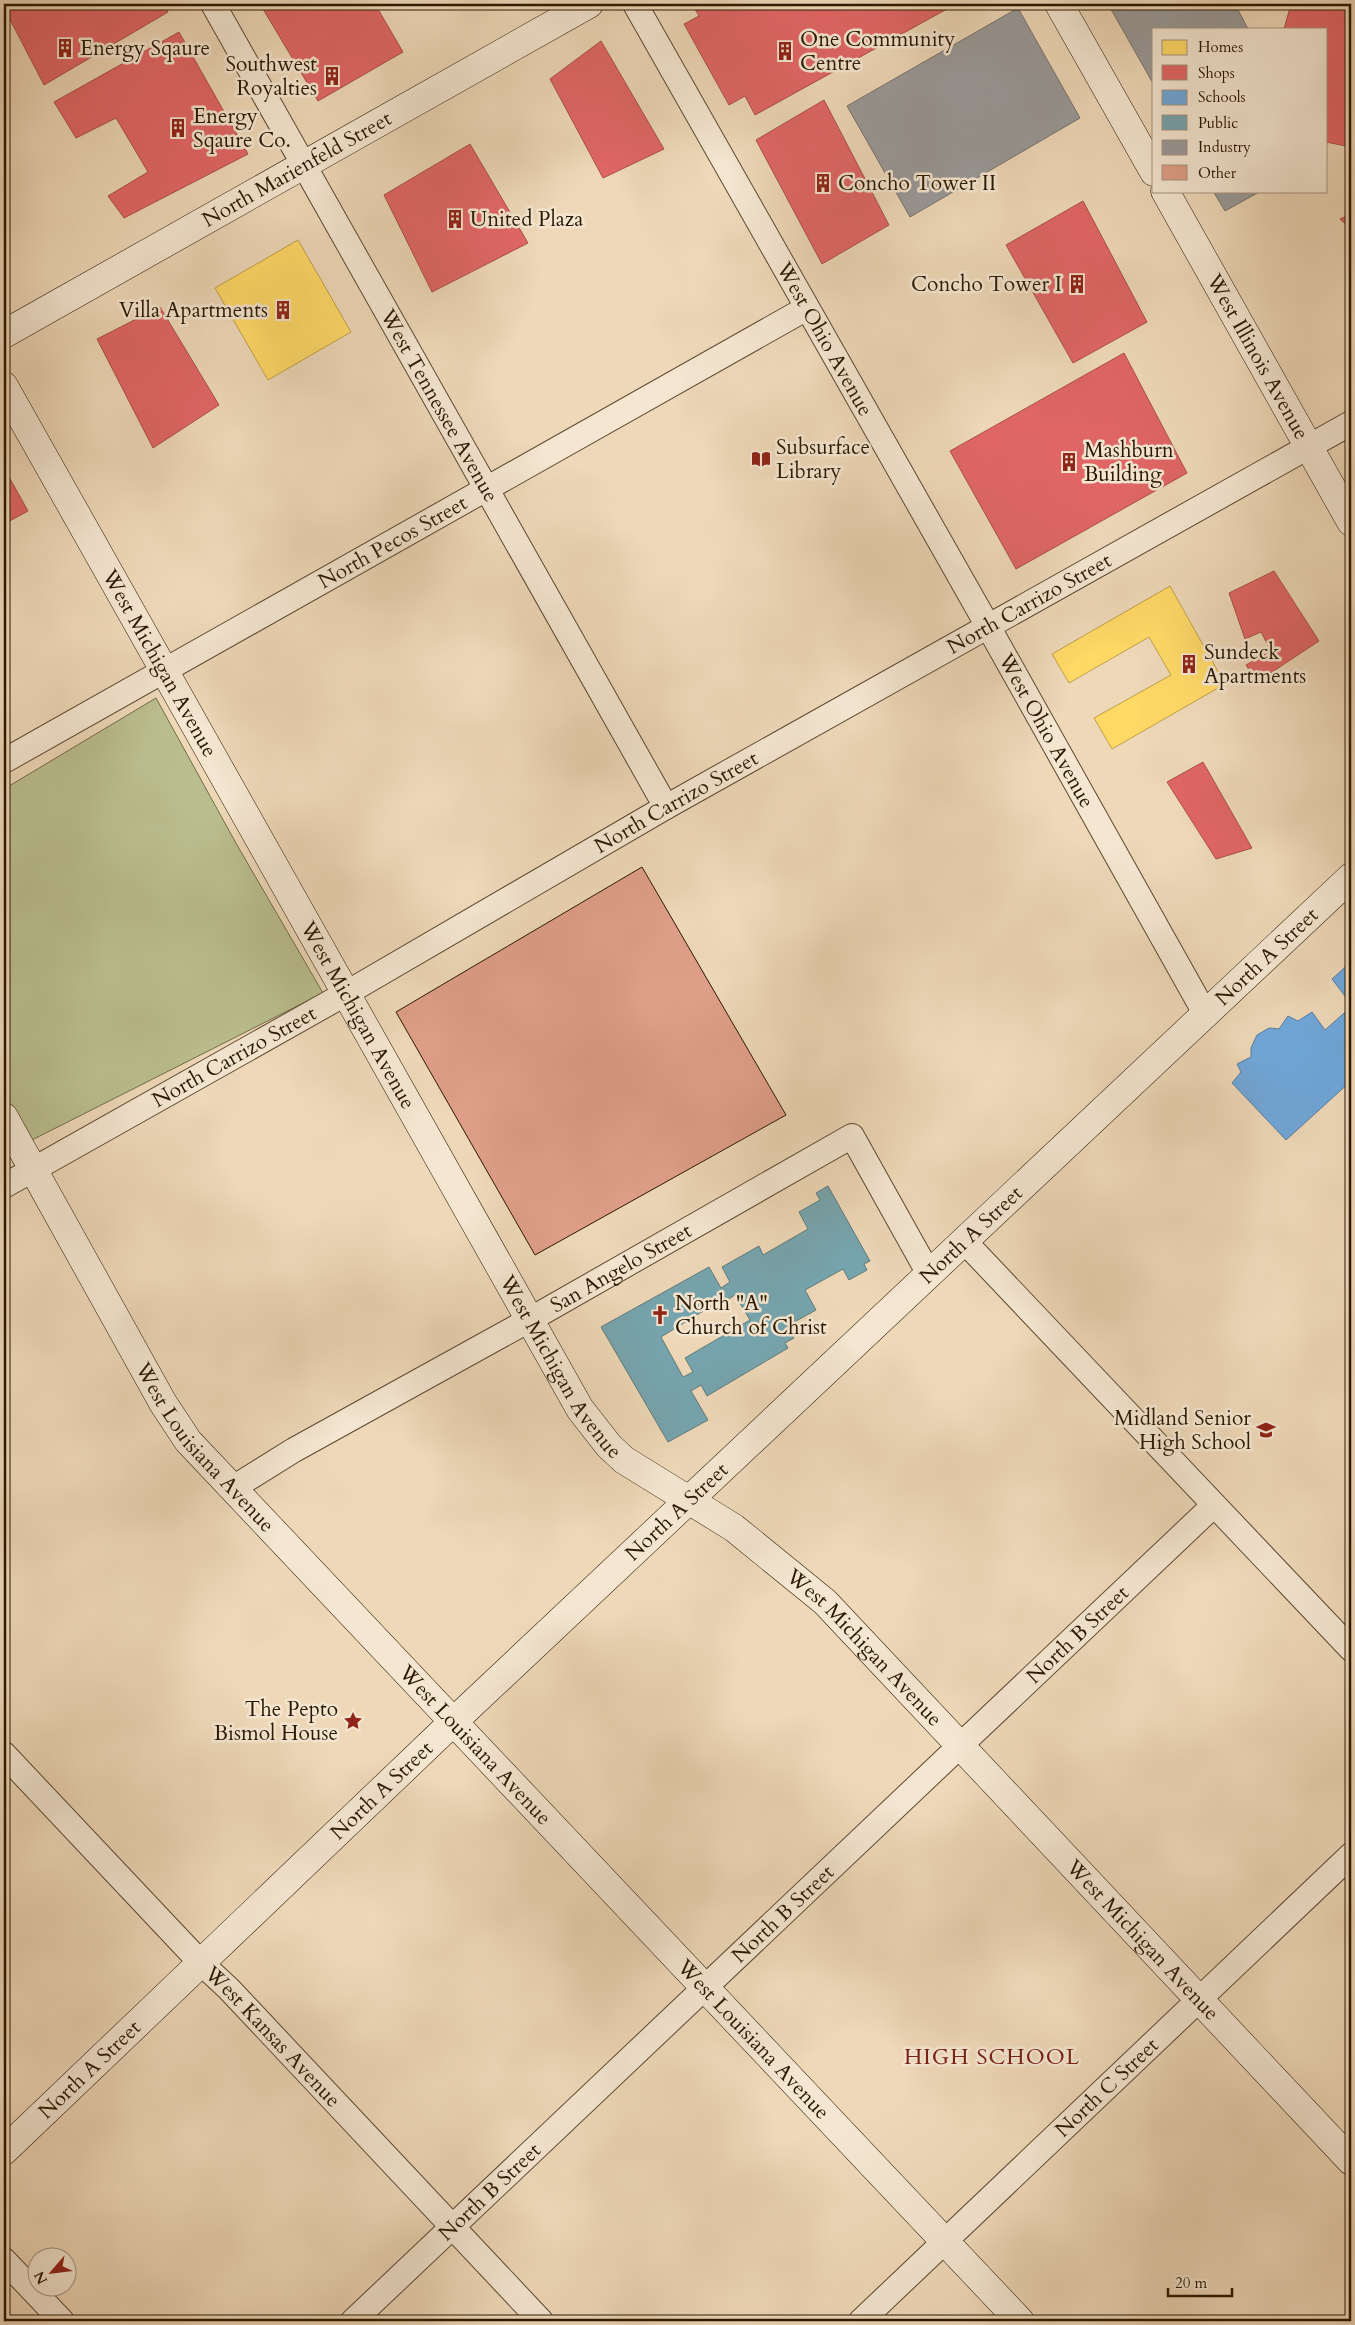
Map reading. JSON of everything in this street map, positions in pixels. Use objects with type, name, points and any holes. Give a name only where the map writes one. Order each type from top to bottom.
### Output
[{"type":"street","name":"West Tennessee Avenue","points":[[213,4],[666,807]]},
{"type":"street","name":"North Marienfeld Street","points":[[4,334],[590,4]]},
{"type":"street","name":"West Ohio Avenue","points":[[635,4],[1206,1015]]},
{"type":"street","points":[[1059,4],[1152,168]]},
{"type":"street","name":"West Illinois Avenue","points":[[1166,192],[1351,522]]},
{"type":"street","name":"North Pecos Street","points":[[4,761],[807,308]]},
{"type":"street","name":"West Michigan Avenue","points":[[4,386],[580,1409],[608,1446],[624,1460],[734,1528],[825,1602],[1351,2161]]},
{"type":"street","name":"North Carrizo Street","points":[[4,1186],[34,1170],[57,1154],[345,994],[666,807],[1351,424]]},
{"type":"street","name":"North A Street","points":[[4,2151],[453,1722],[1351,877]]},
{"type":"street","name":"West Louisiana Avenue","points":[[4,1117],[178,1428],[207,1463],[214,1467],[1020,2321]]},
{"type":"street","name":"San Angelo Street","points":[[233,1488],[294,1450],[531,1319],[852,1136],[929,1274]]},
{"type":"street","points":[[965,1242],[1351,1649]]},
{"type":"street","name":"North B Street","points":[[353,2321],[959,1744],[1214,1505]]},
{"type":"street","name":"West Kansas Avenue","points":[[4,1754],[201,1962],[229,1989],[541,2321]]},
{"type":"street","name":"North C Street","points":[[861,2321],[1351,1855]]},
{"type":"street","points":[[4,2260],[62,2321]]},
{"type":"green space","points":[[156,698],[237,845],[323,993],[30,1141],[4,1096],[4,789]]},
{"type":"building: Homes","name":"Villa Apartments","points":[[298,240],[351,332],[268,380],[215,288]]},
{"type":"building: Homes","name":"Sundeck Apartments","points":[[1170,586],[1225,684],[1112,749],[1094,718],[1171,675],[1149,637],[1069,683],[1052,654]]},
{"type":"building: Shops","name":"Energy Sqaure","points":[[4,4],[164,4],[168,12],[44,85],[4,8]]},
{"type":"building: Shops","name":"Southwest Royalties","points":[[260,4],[375,4],[403,52],[318,101]]},
{"type":"building: Shops","name":"One Community Centre","points":[[692,4],[956,4],[755,115],[745,96],[729,105],[684,24],[699,16]]},
{"type":"building: Shops","points":[[1291,4],[1351,4],[1351,127],[1346,146],[1328,142],[1328,28],[1284,28]]},
{"type":"building: Shops","name":"Energy Sqaure Co.","points":[[179,32],[248,154],[124,218],[108,196],[148,172],[116,118],[76,138],[54,102]]},
{"type":"building: Shops","points":[[601,41],[664,149],[603,178],[550,79]]},
{"type":"building: Shops","name":"Concho Tower II","points":[[824,100],[889,225],[822,264],[756,140]]},
{"type":"building: Shops","name":"United Plaza","points":[[470,144],[528,243],[432,292],[384,195]]},
{"type":"building: Shops","name":"Concho Tower I","points":[[1083,201],[1147,322],[1073,363],[1006,245]]},
{"type":"building: Shops","points":[[1351,214],[1351,229],[1340,219]]},
{"type":"building: Shops","points":[[160,307],[219,405],[153,448],[97,339]]},
{"type":"building: Shops","name":"Mashburn Building","points":[[1124,353],[1187,473],[1016,569],[950,451]]},
{"type":"building: Shops","points":[[4,468],[28,511],[4,524]]},
{"type":"building: Shops","points":[[1274,571],[1319,641],[1257,682],[1246,665],[1271,651],[1261,632],[1245,639],[1229,593]]},
{"type":"building: Shops","points":[[1203,762],[1252,848],[1216,859],[1167,782]]},
{"type":"building: Schools","points":[[1351,962],[1351,1004],[1332,979]]},
{"type":"building: Schools","points":[[1351,1007],[1351,1053],[1348,1056],[1351,1059],[1351,1081],[1286,1140],[1232,1083],[1241,1072],[1237,1064],[1251,1057],[1251,1048],[1257,1035],[1269,1028],[1279,1029],[1288,1016],[1298,1021],[1312,1012],[1325,1030]]},
{"type":"building: Public","name":"North \"A\" Church of Christ","points":[[828,1186],[870,1261],[864,1264],[867,1270],[849,1280],[843,1269],[805,1290],[816,1310],[787,1326],[794,1338],[785,1343],[788,1348],[707,1396],[701,1385],[691,1391],[708,1420],[668,1442],[601,1327],[709,1267],[721,1288],[730,1282],[722,1267],[759,1246],[763,1255],[808,1229],[799,1212],[820,1200],[816,1193]],"holes":[[[735,1295],[750,1320],[685,1358],[693,1372],[683,1377],[661,1337],[726,1297],[727,1300]]]},
{"type":"building: Industry","points":[[1108,4],[1235,4],[1247,28],[1152,28],[1152,81]]},
{"type":"building: Industry","points":[[1018,8],[1080,118],[910,217],[847,106]]},
{"type":"building: Industry","points":[[1214,192],[1259,192],[1225,211]]},
{"type":"building: Other","points":[[642,867],[786,1115],[535,1255],[396,1012]]},
{"type":"place","name":"Energy Sqaure","points":[[65,48]]},
{"type":"place","name":"One Community Centre","points":[[785,51]]},
{"type":"place","name":"Southwest Royalties","points":[[332,76]]},
{"type":"place","name":"Energy Sqaure Co.","points":[[178,128]]},
{"type":"place","name":"Concho Tower II","points":[[823,183]]},
{"type":"place","name":"United Plaza","points":[[455,219]]},
{"type":"place","name":"Concho Tower I","points":[[1077,284]]},
{"type":"place","name":"Villa Apartments","points":[[283,310]]},
{"type":"place","name":"Subsurface Library","points":[[761,459]]},
{"type":"place","name":"Mashburn Building","points":[[1069,462]]},
{"type":"place","name":"Sundeck Apartments","points":[[1189,664]]},
{"type":"place","name":"North \"A\" Church of Christ","points":[[660,1315]]},
{"type":"place","name":"Midland Senior High School","points":[[1266,1430]]},
{"type":"place","name":"The Pepto Bismol House","points":[[353,1721]]},
{"type":"district","name":"HIGH SCHOOL","points":[[992,2056]]}]
